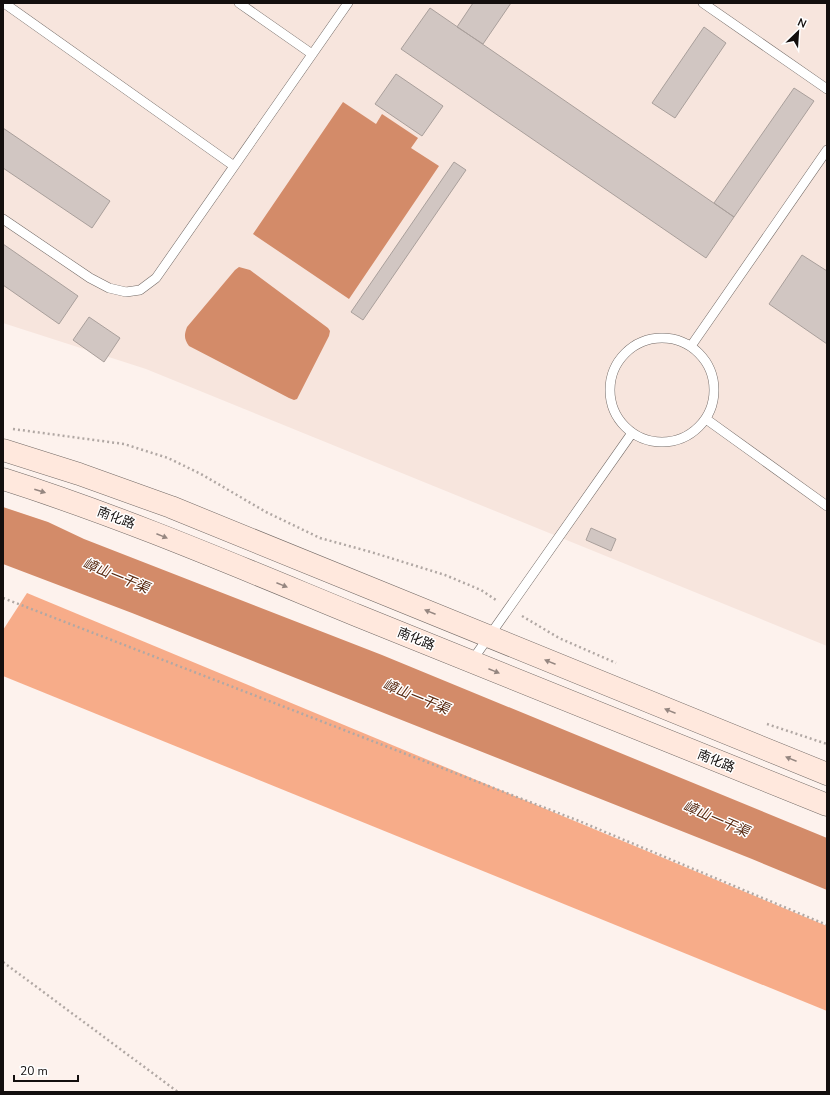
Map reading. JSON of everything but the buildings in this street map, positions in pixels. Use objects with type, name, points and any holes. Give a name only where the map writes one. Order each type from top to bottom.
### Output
[{"type":"main road","points":[[3,450],[79,474],[171,507],[827,774]]},
{"type":"main road","name":"南化路","points":[[3,479],[71,501],[158,534],[827,805]]},
{"type":"lane","points":[[4,3],[234,166]]},
{"type":"lane","points":[[239,3],[312,54]]},
{"type":"lane","points":[[3,219],[90,278],[109,288],[126,292],[140,290],[156,278],[348,3]]},
{"type":"lane","points":[[703,3],[827,89]]},
{"type":"lane","points":[[691,346],[827,150]]},
{"type":"lane","points":[[656,337],[674,338],[691,346],[703,357],[712,371],[715,388],[713,404],[706,419],[695,431],[680,439],[664,442],[647,440],[632,433],[619,420],[611,403],[609,385],[614,368],[624,353],[639,342],[656,337]]},
{"type":"lane","points":[[706,419],[827,506]]},
{"type":"lane","points":[[471,662],[632,433]]},
{"type":"path","points":[[12,429],[124,444],[168,458],[201,474],[266,512],[320,538],[445,575],[481,590],[559,638],[617,663]]},
{"type":"path","points":[[3,598],[579,821],[827,925]]},
{"type":"path","points":[[762,722],[827,744]]},
{"type":"path","points":[[3,962],[178,1092]]},
{"type":"shaded area","points":[[3,3],[827,3],[827,646],[146,369],[3,323]]},
{"type":"shaded area","points":[[27,593],[827,926],[827,1011],[3,676],[3,630]]},
{"type":"water","points":[[343,102],[376,124],[382,114],[418,138],[411,148],[439,166],[349,299],[253,234]]},
{"type":"water","points":[[239,267],[250,270],[330,331],[329,336],[297,399],[294,400],[289,398],[189,346],[185,339],[187,327]]},
{"type":"water","name":"嶂山一干渠","points":[[3,507],[48,522],[84,539],[382,655],[827,838],[827,890],[132,613],[3,564]]}]
